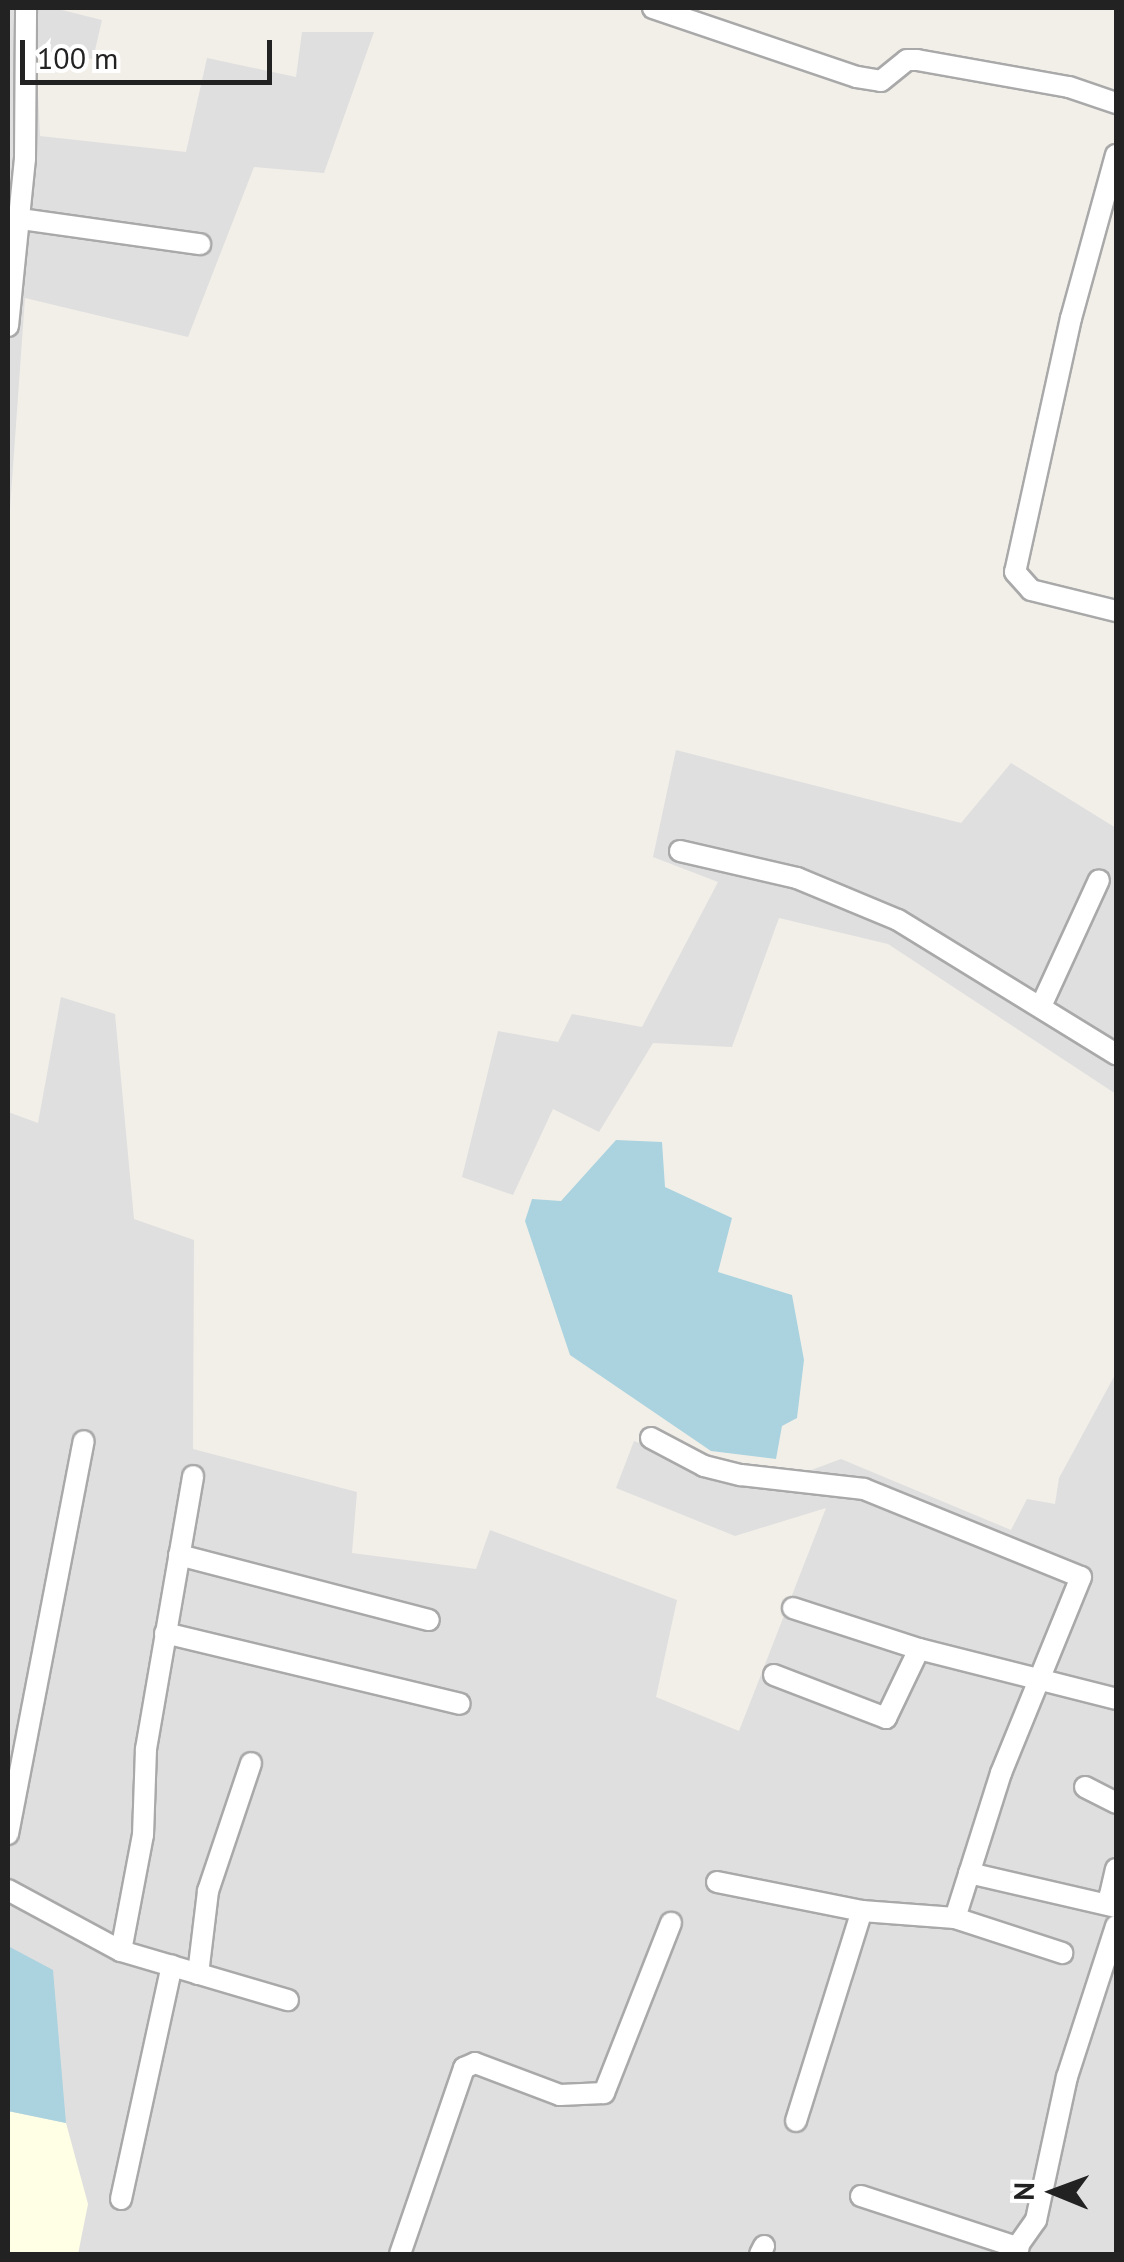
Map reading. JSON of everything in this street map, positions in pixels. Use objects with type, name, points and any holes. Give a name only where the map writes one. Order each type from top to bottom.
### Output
[{"type":"street","points":[[8,326],[21,219],[15,108],[26,8]]},
{"type":"street","points":[[653,8],[857,77],[881,81],[906,60],[916,60],[1070,87],[1116,104]]},
{"type":"street","points":[[1116,155],[1071,318],[1014,572],[1024,587],[1116,611]]},
{"type":"street","points":[[21,219],[200,244]]},
{"type":"street","points":[[680,851],[798,878],[898,920],[1042,1004],[1116,1054]]},
{"type":"street","points":[[1042,1004],[1099,880]]},
{"type":"street","points":[[652,1438],[704,1466],[741,1475],[864,1489],[920,1517],[1075,1572],[1080,1588],[1037,1678],[955,1918]]},
{"type":"street","points":[[8,1834],[84,1441]]},
{"type":"street","points":[[120,1951],[142,1836],[146,1749],[193,1476]]},
{"type":"street","points":[[179,1555],[428,1620]]},
{"type":"street","points":[[792,1608],[918,1650],[1116,1699]]},
{"type":"street","points":[[165,1633],[460,1704]]},
{"type":"street","points":[[774,1675],[886,1718],[918,1650]]},
{"type":"street","points":[[198,1974],[212,1875],[252,1764]]},
{"type":"street","points":[[1085,1788],[1116,1803]]},
{"type":"street","points":[[1116,1869],[1110,1895],[1116,1906]]},
{"type":"street","points":[[969,1873],[1116,1906]]},
{"type":"street","points":[[717,1882],[862,1910],[955,1918],[1062,1952]]},
{"type":"street","points":[[8,1890],[120,1951],[288,2000]]},
{"type":"street","points":[[796,2120],[862,1910]]},
{"type":"street","points":[[400,2254],[464,2068],[475,2063],[560,2095],[604,2093],[671,1923]]},
{"type":"street","points":[[862,2196],[1016,2251],[1036,2220],[1068,2077],[1116,1926]]},
{"type":"street","points":[[121,2198],[172,1966]]},
{"type":"shaded area","points":[[8,8],[54,8],[102,20],[93,59],[36,50],[40,136],[186,152],[207,58],[296,77],[302,32],[374,32],[324,173],[254,167],[188,337],[25,298],[8,537]]},
{"type":"shaded area","points":[[676,750],[961,823],[1011,763],[1116,828],[1116,1094],[888,944],[779,918],[732,1047],[653,1043],[599,1132],[553,1109],[513,1195],[462,1177],[498,1031],[558,1042],[572,1014],[642,1027],[718,882],[653,857]]},
{"type":"shaded area","points":[[61,997],[115,1014],[134,1219],[194,1240],[193,1449],[357,1492],[352,1553],[476,1569],[490,1530],[677,1600],[656,1697],[739,1731],[826,1508],[735,1536],[616,1488],[634,1441],[760,1489],[841,1459],[1011,1530],[1027,1499],[1055,1504],[1059,1478],[1116,1373],[1116,2254],[8,2254],[8,1112],[38,1123]]},
{"type":"shaded area","points":[[8,2111],[66,2123],[88,2204],[78,2254],[8,2254]]},
{"type":"water","points":[[616,1140],[662,1142],[665,1187],[732,1218],[718,1272],[792,1295],[804,1360],[797,1418],[782,1426],[776,1459],[711,1451],[570,1355],[525,1221],[532,1199],[561,1201]]},
{"type":"water","points":[[8,1946],[53,1970],[66,2123],[8,2111]]}]
